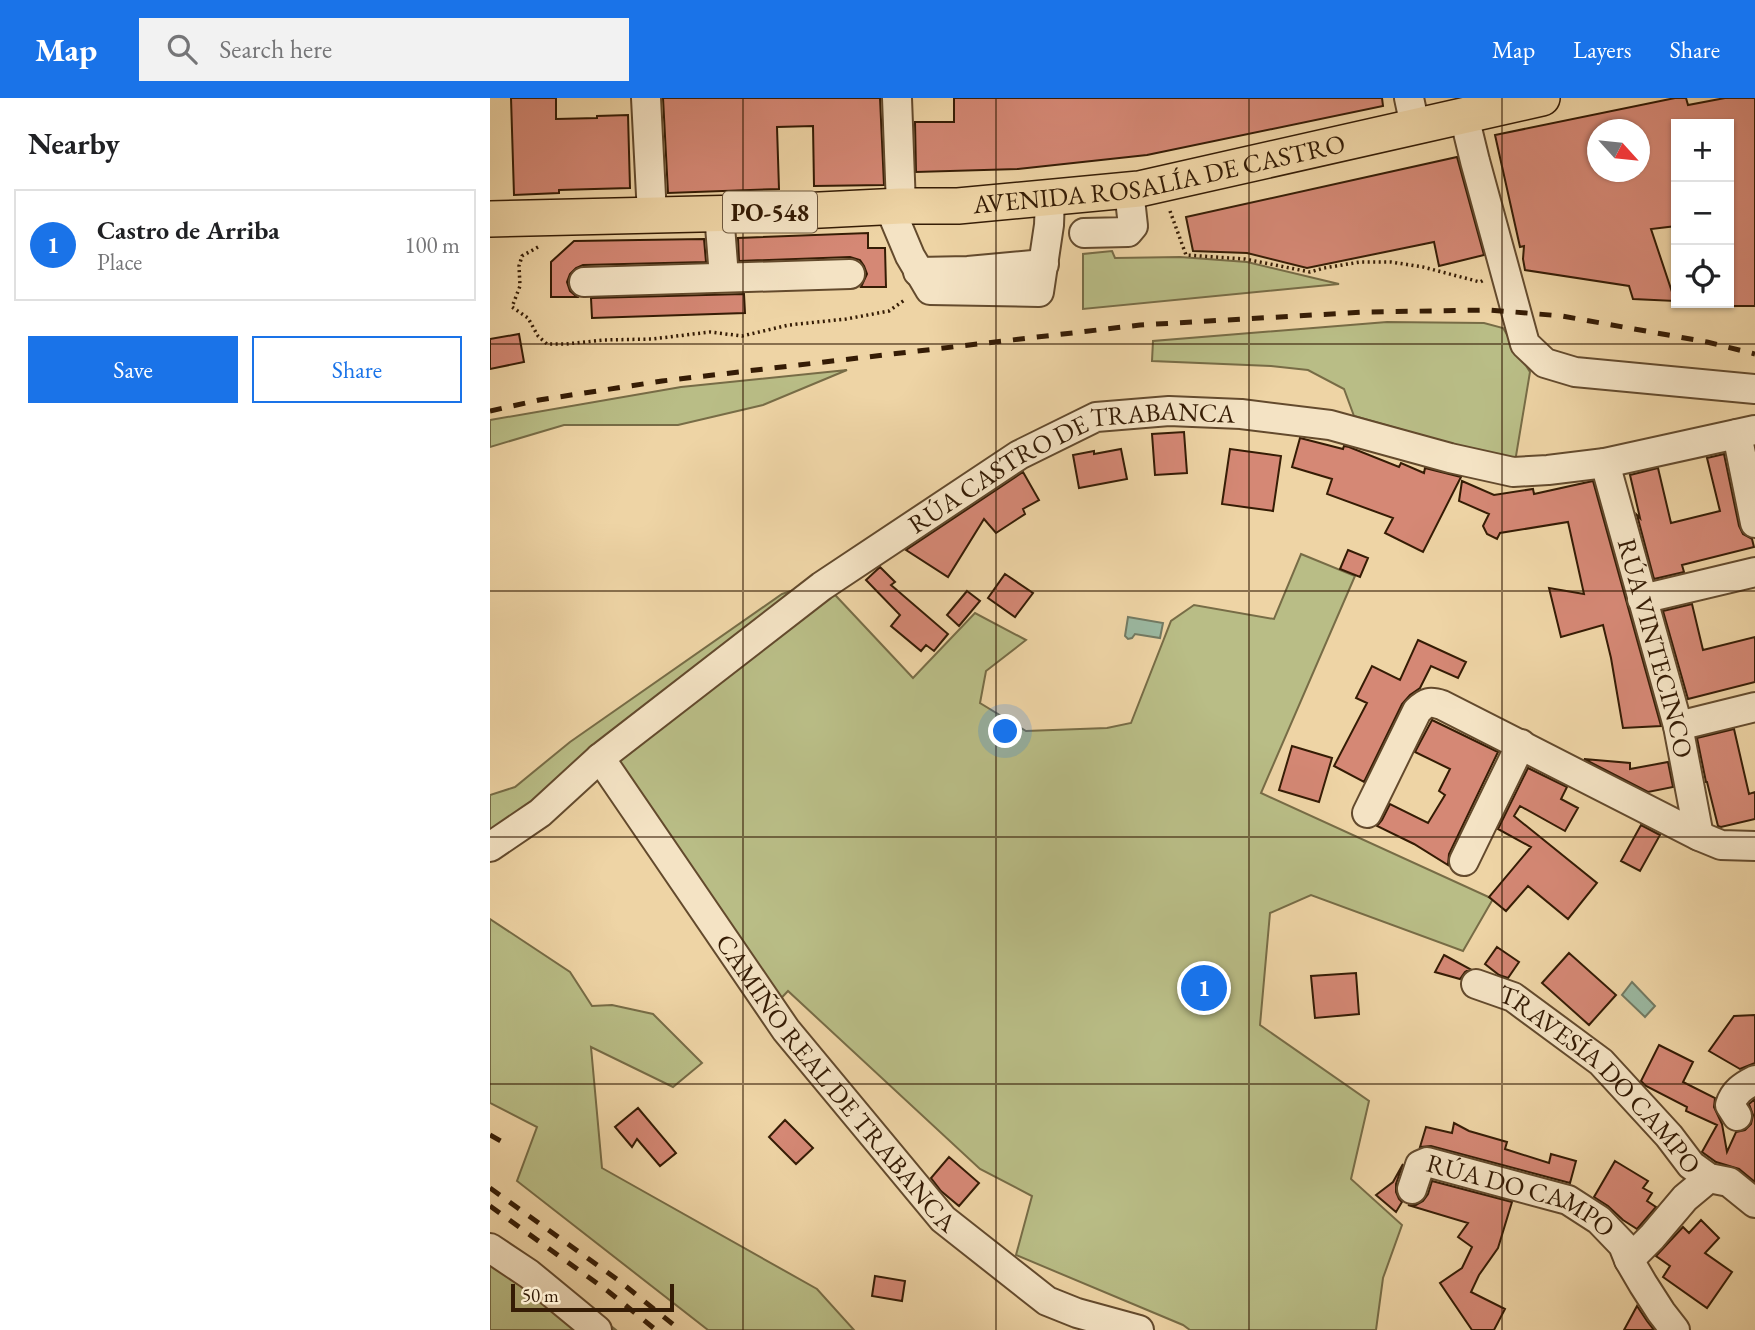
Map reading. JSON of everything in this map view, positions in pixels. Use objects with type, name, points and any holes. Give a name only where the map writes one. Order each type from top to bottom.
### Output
[{"type":"main road","name":"AVENIDA ROSALÍA DE CASTRO","points":[[490,219],[958,206],[1129,190],[1412,112],[1464,116],[1542,98]]},
{"type":"street","points":[[646,98],[652,215]]},
{"type":"street","points":[[897,98],[895,206],[918,272],[930,290],[1039,292],[1049,225],[1050,198]]},
{"type":"street","points":[[1464,116],[1525,344],[1545,363],[1574,372],[1755,389]]},
{"type":"street","points":[[1084,233],[1128,232],[1133,226],[1129,190]]},
{"type":"street","points":[[719,213],[724,277]]},
{"type":"street","points":[[584,282],[850,274]]},
{"type":"street","name":"RÚA CASTRO DE TRABANCA","points":[[490,847],[540,813],[600,758],[822,586],[1019,455],[1096,417],[1169,411],[1241,414],[1331,425],[1450,458],[1513,472],[1605,463],[1746,432]]},
{"type":"street","points":[[1746,432],[1755,523]]},
{"type":"street","name":"RÚA VINTECINCO","points":[[1605,463],[1678,726],[1699,836]]},
{"type":"street","points":[[1642,599],[1755,572]]},
{"type":"street","points":[[1367,813],[1417,711],[1425,703],[1432,701],[1699,836],[1721,845],[1755,846]]},
{"type":"street","points":[[1678,726],[1755,707]]},
{"type":"street","points":[[1464,861],[1521,744]]},
{"type":"street","name":"CAMIÑO REAL DE TRABANCA","points":[[600,758],[786,1030],[943,1219],[1047,1301],[1077,1313],[1139,1330]]},
{"type":"street","name":"TRAVESÍA DO CAMPO","points":[[1476,984],[1513,997],[1601,1062],[1669,1136],[1691,1166],[1709,1178],[1729,1182],[1755,1203]]},
{"type":"street","points":[[1737,1116],[1730,1105],[1732,1096],[1755,1080]]},
{"type":"street","name":"RÚA DO CAMPO","points":[[1412,1189],[1420,1165],[1427,1162],[1568,1200],[1599,1220],[1623,1245],[1629,1260],[1675,1330]]},
{"type":"street","name":"RÚA DO CAMPO","points":[[1629,1260],[1685,1198],[1709,1178]]},
{"type":"street","points":[[490,1248],[529,1274],[597,1330]]},
{"type":"path","points":[[1170,211],[1186,255],[1245,258],[1310,272],[1360,262],[1391,261],[1471,279]]},
{"type":"path","points":[[547,244],[522,256],[519,266],[520,286],[512,307],[528,318],[538,336],[547,344],[652,339],[710,332],[742,336],[789,325],[889,311],[908,297],[918,272]]},
{"type":"green space","points":[[1112,251],[1115,258],[1180,257],[1247,262],[1339,284],[1083,309],[1083,254]]},
{"type":"green space","points":[[1387,322],[1484,323],[1503,328],[1530,372],[1515,462],[1354,416],[1344,389],[1308,370],[1152,361],[1153,341]]},
{"type":"green space","points":[[847,370],[763,405],[678,425],[564,425],[490,447],[490,420],[681,387]]},
{"type":"green space","points":[[1301,554],[1355,576],[1261,793],[1493,899],[1463,951],[1311,895],[1270,913],[1260,1025],[1369,1101],[1351,1179],[1402,1225],[1383,1278],[1376,1330],[1190,1330],[1016,1255],[1032,1196],[980,1169],[788,991],[771,1009],[600,759],[490,847],[490,795],[515,787],[570,742],[782,594],[822,581],[913,678],[975,613],[1026,640],[986,671],[980,703],[1026,731],[1107,728],[1131,723],[1171,621],[1194,605],[1274,619]]},
{"type":"green space","points":[[490,919],[570,972],[592,1006],[612,1005],[653,1014],[702,1063],[673,1087],[591,1047],[602,1168],[817,1289],[854,1330],[708,1330],[517,1181],[537,1127],[490,1103]]},
{"type":"green space","points":[[490,1245],[565,1289],[616,1330],[490,1330]]},
{"type":"shaded area","points":[[1128,617],[1163,623],[1160,638],[1135,634],[1128,639],[1125,636]]},
{"type":"shaded area","points":[[1632,982],[1655,1006],[1645,1017],[1622,995]]},
{"type":"building","points":[[511,98],[556,98],[556,119],[628,115],[630,188],[559,190],[559,193],[514,195]]},
{"type":"building","points":[[663,98],[880,98],[884,185],[814,186],[813,126],[777,127],[779,189],[668,193]]},
{"type":"building","points":[[954,98],[1382,98],[1383,106],[1147,155],[1018,169],[916,172],[915,122],[954,122]]},
{"type":"building","points":[[1675,98],[1686,98],[1688,105],[1725,98],[1755,98],[1755,306],[1734,306],[1734,119],[1671,119],[1671,227],[1651,229],[1671,289],[1671,301],[1633,299],[1629,286],[1525,270],[1524,246],[1520,247],[1495,135]]},
{"type":"building","points":[[1457,157],[1484,255],[1439,266],[1434,242],[1307,268],[1247,253],[1193,251],[1186,217]]},
{"type":"building","points":[[868,233],[868,248],[885,248],[886,287],[861,287],[867,274],[860,260],[850,257],[739,261],[738,238]]},
{"type":"building","points":[[704,239],[706,262],[583,265],[570,274],[567,282],[570,291],[577,297],[551,297],[551,262],[574,241]]},
{"type":"building","points":[[744,294],[745,313],[592,318],[591,298]]},
{"type":"building","points":[[519,334],[524,362],[490,369],[490,339]]},
{"type":"building","points":[[1184,432],[1187,473],[1155,475],[1152,434]]},
{"type":"building","points":[[1300,438],[1343,449],[1344,446],[1349,447],[1399,467],[1401,463],[1424,473],[1425,468],[1461,477],[1423,552],[1385,533],[1393,518],[1327,494],[1332,479],[1292,467]]},
{"type":"building","points":[[1121,449],[1127,479],[1079,488],[1073,455]]},
{"type":"building","points":[[1230,449],[1281,456],[1273,511],[1222,504]]},
{"type":"building","points":[[1724,454],[1739,526],[1743,534],[1752,539],[1754,547],[1682,565],[1684,572],[1654,579],[1637,515],[1640,518],[1630,475],[1658,468],[1671,523],[1720,511],[1707,458]]},
{"type":"building","points":[[1023,472],[1039,500],[1023,509],[1025,514],[996,533],[984,519],[948,577],[906,550]]},
{"type":"building","points":[[1462,481],[1494,495],[1533,489],[1534,494],[1593,481],[1661,726],[1623,728],[1603,625],[1561,637],[1549,588],[1584,594],[1568,522],[1500,533],[1497,539],[1487,534],[1483,526],[1489,514],[1459,501]]},
{"type":"building","points":[[1348,550],[1368,558],[1360,577],[1340,569]]},
{"type":"building","points":[[880,567],[895,582],[891,585],[948,634],[934,651],[926,645],[921,651],[891,626],[900,615],[866,580]]},
{"type":"building","points":[[1005,574],[1033,593],[1015,617],[988,598]]},
{"type":"building","points":[[967,591],[980,601],[959,626],[947,615]]},
{"type":"building","points":[[1692,604],[1703,650],[1755,637],[1755,682],[1688,699],[1663,611]]},
{"type":"building","points":[[1418,640],[1466,662],[1458,678],[1431,666],[1420,688],[1402,704],[1364,782],[1334,766],[1367,703],[1356,698],[1372,666],[1400,680]]},
{"type":"building","points":[[1432,720],[1498,752],[1449,854],[1448,865],[1377,826],[1390,804],[1428,823],[1445,795],[1439,791],[1450,769],[1415,752]]},
{"type":"building","points":[[1734,729],[1749,794],[1755,792],[1755,819],[1721,827],[1718,826],[1706,782],[1697,738]]},
{"type":"building","points":[[1292,746],[1332,758],[1319,802],[1279,790]]},
{"type":"building","points":[[1584,759],[1630,763],[1630,769],[1668,762],[1673,787],[1648,792]]},
{"type":"building","points":[[1528,768],[1567,787],[1561,799],[1578,808],[1565,831],[1520,806],[1514,816],[1597,883],[1568,919],[1528,886],[1506,911],[1489,897],[1531,847],[1498,829]]},
{"type":"building","points":[[1641,825],[1660,835],[1640,871],[1621,861]]},
{"type":"building","points":[[1497,947],[1519,962],[1508,978],[1499,975],[1485,964]]},
{"type":"building","points":[[1569,953],[1616,995],[1589,1025],[1542,983]]},
{"type":"building","points":[[1444,955],[1470,969],[1460,979],[1435,972]]},
{"type":"building","points":[[1356,973],[1359,1014],[1315,1018],[1311,976]]},
{"type":"building","points":[[1755,1015],[1755,1063],[1740,1069],[1709,1051],[1734,1016]]},
{"type":"building","points":[[1659,1045],[1693,1062],[1683,1082],[1715,1098],[1714,1107],[1722,1124],[1727,1152],[1736,1132],[1745,1130],[1751,1124],[1753,1115],[1749,1104],[1755,1099],[1755,1182],[1739,1169],[1716,1162],[1702,1152],[1717,1125],[1686,1111],[1687,1107],[1641,1081]]},
{"type":"building","points":[[638,1108],[676,1153],[660,1166],[637,1139],[632,1147],[615,1127]]},
{"type":"building","points":[[785,1120],[813,1148],[796,1164],[769,1137]]},
{"type":"building","points":[[1454,1123],[1469,1131],[1507,1142],[1505,1149],[1549,1163],[1551,1154],[1576,1161],[1570,1183],[1431,1146],[1420,1147],[1426,1127],[1452,1133]]},
{"type":"building","points":[[949,1157],[979,1183],[959,1206],[941,1191],[931,1178]]},
{"type":"building","points":[[1615,1161],[1648,1181],[1643,1188],[1652,1193],[1647,1201],[1656,1207],[1637,1229],[1594,1197]]},
{"type":"building","points":[[1403,1164],[1396,1184],[1396,1192],[1402,1202],[1396,1212],[1376,1195],[1393,1182]]},
{"type":"building","points":[[1432,1181],[1512,1202],[1498,1248],[1471,1292],[1505,1309],[1494,1330],[1472,1330],[1440,1283],[1462,1268],[1472,1247],[1458,1237],[1468,1223],[1408,1205],[1423,1201]]},
{"type":"building","points":[[1701,1220],[1719,1238],[1705,1253],[1732,1272],[1707,1308],[1663,1277],[1670,1266],[1656,1256],[1683,1227],[1689,1233]]},
{"type":"building","points":[[875,1276],[905,1281],[902,1301],[872,1296]]},
{"type":"building","points":[[1637,1306],[1647,1321],[1654,1330],[1624,1330]]},
{"type":"railway","points":[[490,411],[539,400],[662,381],[1140,325],[1365,312],[1490,310],[1562,316],[1707,342],[1755,354]]},
{"type":"railway","points":[[490,1135],[508,1145]]},
{"type":"railway","points":[[490,1188],[618,1280],[680,1330]]},
{"type":"railway","points":[[490,1206],[609,1292],[656,1330]]},
{"type":"place","name":"Castro de Arriba","points":[[1204,988]]}]
